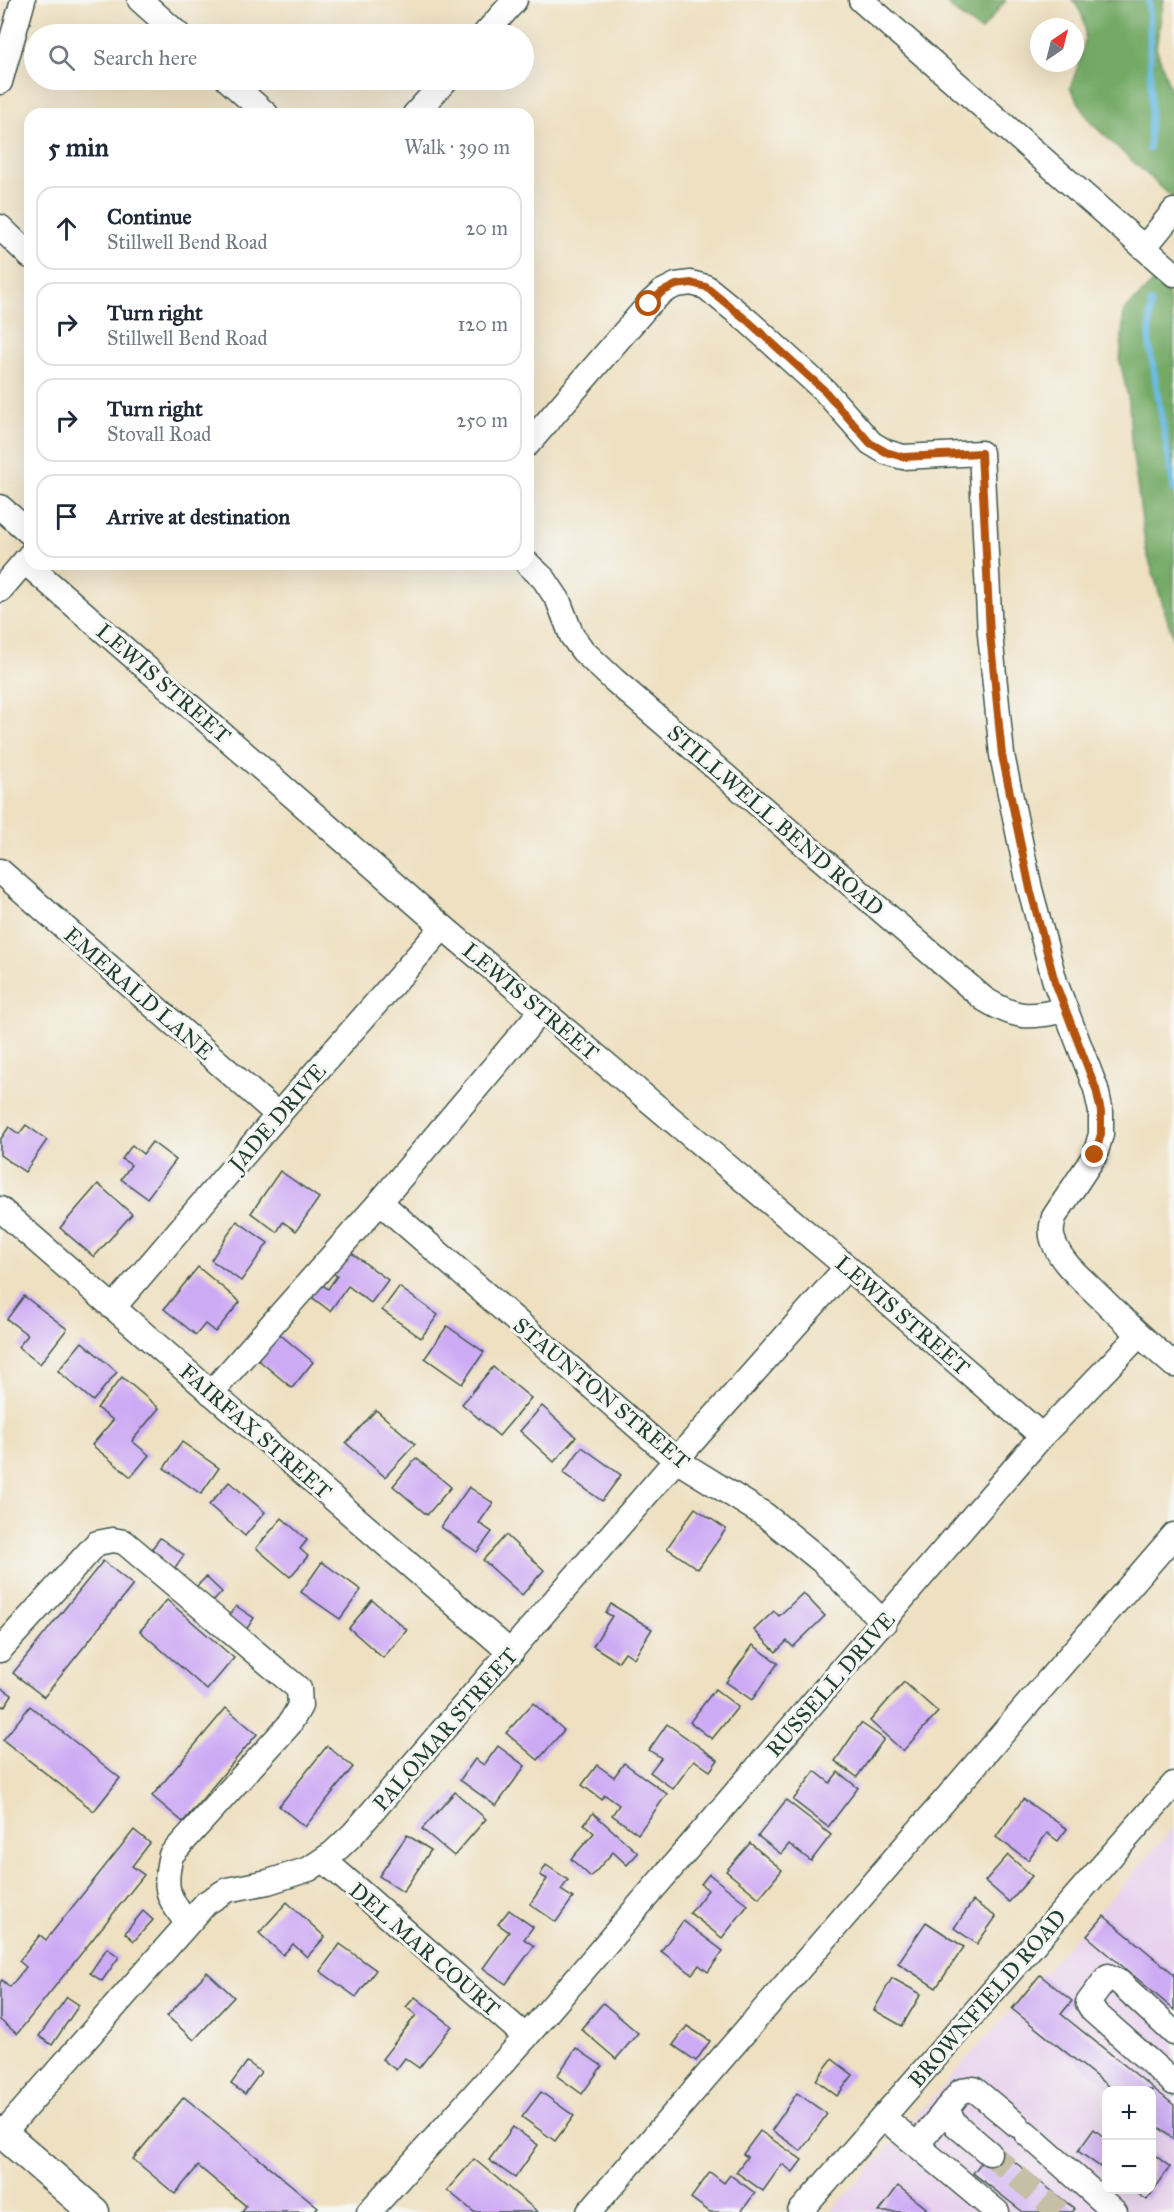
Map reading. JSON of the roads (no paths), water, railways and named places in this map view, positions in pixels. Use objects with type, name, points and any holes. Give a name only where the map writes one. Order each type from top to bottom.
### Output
[{"type":"main road","points":[[2,2132],[94,2212]]},
{"type":"street","points":[[2,66],[23,0]]},
{"type":"street","points":[[140,0],[167,24]]},
{"type":"street","points":[[494,24],[515,0]]},
{"type":"street","points":[[861,0],[1174,274]]},
{"type":"street","points":[[239,90],[259,108]]},
{"type":"street","points":[[421,108],[437,90]]},
{"type":"street","points":[[1144,248],[1174,211]]},
{"type":"street","points":[[13,234],[24,248]]},
{"type":"street","points":[[534,437],[649,304],[662,292],[676,285],[691,283],[706,287],[749,322],[825,391],[870,443],[886,452],[903,457],[981,453],[990,634],[1002,755],[1030,889],[1065,1010],[1096,1089],[1101,1112],[1101,1134],[1095,1155],[1054,1217],[1051,1228],[1052,1239],[1068,1266],[1139,1335],[1174,1365]]},
{"type":"street","points":[[0,507],[24,528]]},
{"type":"street","points":[[0,590],[24,562]]},
{"type":"street","name":"LEWIS STREET","points":[[39,570],[443,927],[847,1267],[1042,1436]]},
{"type":"street","name":"STILLWELL BEND ROAD","points":[[534,570],[544,579],[558,600],[573,636],[583,651],[984,999],[1018,1016],[1036,1017],[1065,1010]]},
{"type":"street","name":"EMERALD LANE","points":[[0,871],[278,1115]]},
{"type":"street","name":"JADE DRIVE","points":[[113,1308],[443,927]]},
{"type":"street","points":[[211,1393],[380,1202],[542,1010]]},
{"type":"street","name":"STAUNTON STREET","points":[[380,1202],[676,1460],[765,1515],[824,1563],[884,1623]]},
{"type":"street","name":"FAIRFAX STREET","points":[[0,1209],[512,1653]]},
{"type":"street","name":"PALOMAR STREET","points":[[2,2132],[206,1903],[226,1890],[268,1882],[309,1869],[324,1860],[352,1834],[512,1653],[676,1460],[847,1267]]},
{"type":"street","name":"RUSSELL DRIVE","points":[[369,2212],[526,2037],[884,1623],[1042,1436],[1139,1335]]},
{"type":"street","points":[[589,2212],[1174,1535]]},
{"type":"street","points":[[0,1650],[97,1543],[113,1540],[124,1542],[299,1689],[300,1706],[289,1725],[171,1855],[165,1878],[172,1902],[187,1923]]},
{"type":"street","name":"BROWNFIELD ROAD","points":[[801,2212],[1174,1784]]},
{"type":"street","name":"DEL MAR COURT","points":[[324,1860],[526,2037]]},
{"type":"street","points":[[1174,2033],[1117,1980],[1108,1976],[1088,2003],[1093,2012],[1174,2083]]},
{"type":"street","points":[[917,2145],[961,2091],[974,2089],[1116,2212]]},
{"type":"street","points":[[946,2109],[956,2125],[989,2153]]},
{"type":"street","points":[[883,2116],[997,2212]]},
{"type":"waterway","points":[[1149,0],[1151,107],[1149,149]]},
{"type":"waterway","points":[[1151,302],[1149,342],[1174,491]]},
{"type":"tunnel","points":[[989,2153],[1059,2212]]}]
